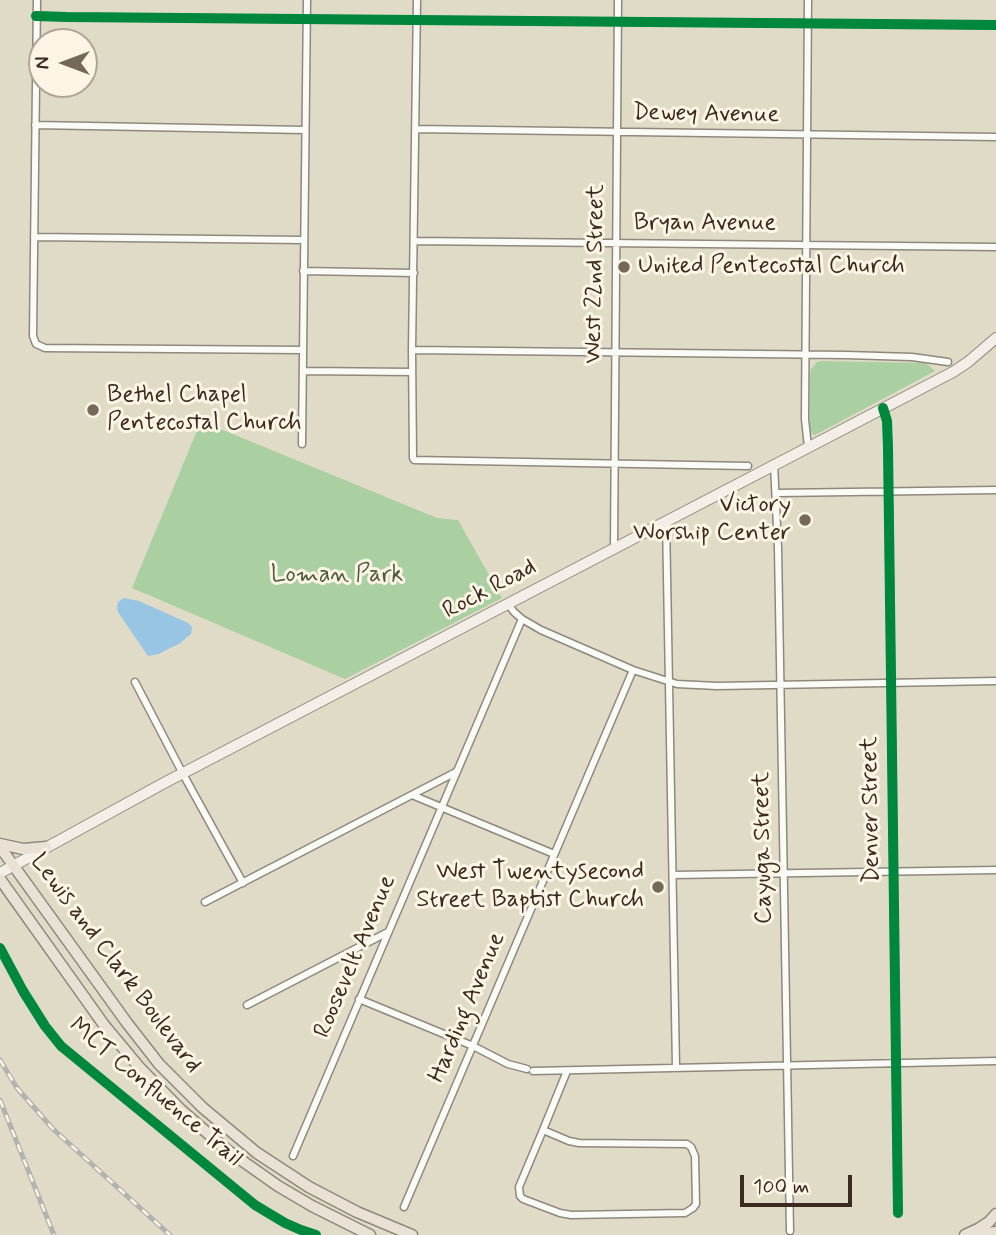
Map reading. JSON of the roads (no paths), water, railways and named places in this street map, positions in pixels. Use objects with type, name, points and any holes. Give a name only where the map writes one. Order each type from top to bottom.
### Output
[{"type":"highway","points":[[0,846],[46,848]]},
{"type":"highway","name":"Lewis and Clark Boulevard","points":[[0,846],[127,1023],[159,1064],[203,1108],[257,1153],[309,1187],[357,1212],[412,1235]]},
{"type":"highway","name":"Lewis and Clark Boulevard","points":[[0,879],[104,1025],[139,1067],[181,1110],[227,1150],[278,1186],[370,1235]]},
{"type":"highway","points":[[0,895],[15,900]]},
{"type":"highway","points":[[966,1235],[996,1214]]},
{"type":"highway","points":[[966,1235],[996,1232]]},
{"type":"main road","name":"Rock Road","points":[[0,873],[183,774],[953,372],[996,338]]},
{"type":"street","points":[[37,0],[33,336],[36,344],[45,348],[303,350]]},
{"type":"street","points":[[302,444],[307,0]]},
{"type":"street","points":[[417,0],[412,350],[414,460],[747,466]]},
{"type":"street","name":"West 22nd Street","points":[[614,548],[618,0]]},
{"type":"street","points":[[808,0],[805,355],[808,447]]},
{"type":"street","points":[[36,16],[996,25]]},
{"type":"street","points":[[35,125],[305,130]]},
{"type":"street","name":"Dewey Avenue","points":[[416,129],[996,137]]},
{"type":"street","points":[[34,237],[304,240]]},
{"type":"street","name":"Bryan Avenue","points":[[414,242],[996,247]]},
{"type":"street","points":[[303,271],[414,273]]},
{"type":"street","points":[[412,350],[912,357],[948,362]]},
{"type":"street","points":[[303,371],[412,372]]},
{"type":"street","name":"Denver Street","points":[[883,408],[887,421],[889,491],[898,1213]]},
{"type":"street","name":"Cayuga Street","points":[[774,464],[777,493],[790,1231]]},
{"type":"street","points":[[777,493],[996,490]]},
{"type":"street","points":[[666,521],[676,1067]]},
{"type":"street","points":[[508,604],[522,619],[541,630],[670,683],[717,686],[996,681]]},
{"type":"street","name":"Roosevelt Avenue","points":[[293,1156],[522,619]]},
{"type":"street","name":"Harding Avenue","points":[[404,1207],[633,670]]},
{"type":"street","points":[[135,682],[243,883]]},
{"type":"street","points":[[205,902],[456,772]]},
{"type":"street","points":[[411,795],[554,854]]},
{"type":"street","points":[[673,875],[996,870]]},
{"type":"street","points":[[247,1005],[388,932]]},
{"type":"street","points":[[359,999],[473,1046],[493,1057],[530,1070],[996,1061]]},
{"type":"street","points":[[543,1130],[579,1143],[687,1144],[695,1156],[696,1203],[685,1213],[571,1215],[526,1202],[520,1196],[519,1187],[568,1070]]},
{"type":"water","points":[[124,598],[139,601],[188,623],[192,627],[191,634],[179,644],[159,654],[148,656],[118,612],[118,602]]},
{"type":"railway","points":[[0,1060],[17,1088],[53,1129],[170,1235]]},
{"type":"railway","points":[[0,1100],[54,1235]]},
{"type":"place","name":"United Pentecostal Church","points":[[624,267]]},
{"type":"place","name":"Bethel Chapel Pentecostal Church","points":[[93,410]]},
{"type":"place","name":"Victory Worship Center","points":[[805,520]]},
{"type":"place","name":"West Twentysecond Street Baptist Church","points":[[658,887]]},
{"type":"park label","name":"Loman Park","points":[[337,576]]}]
